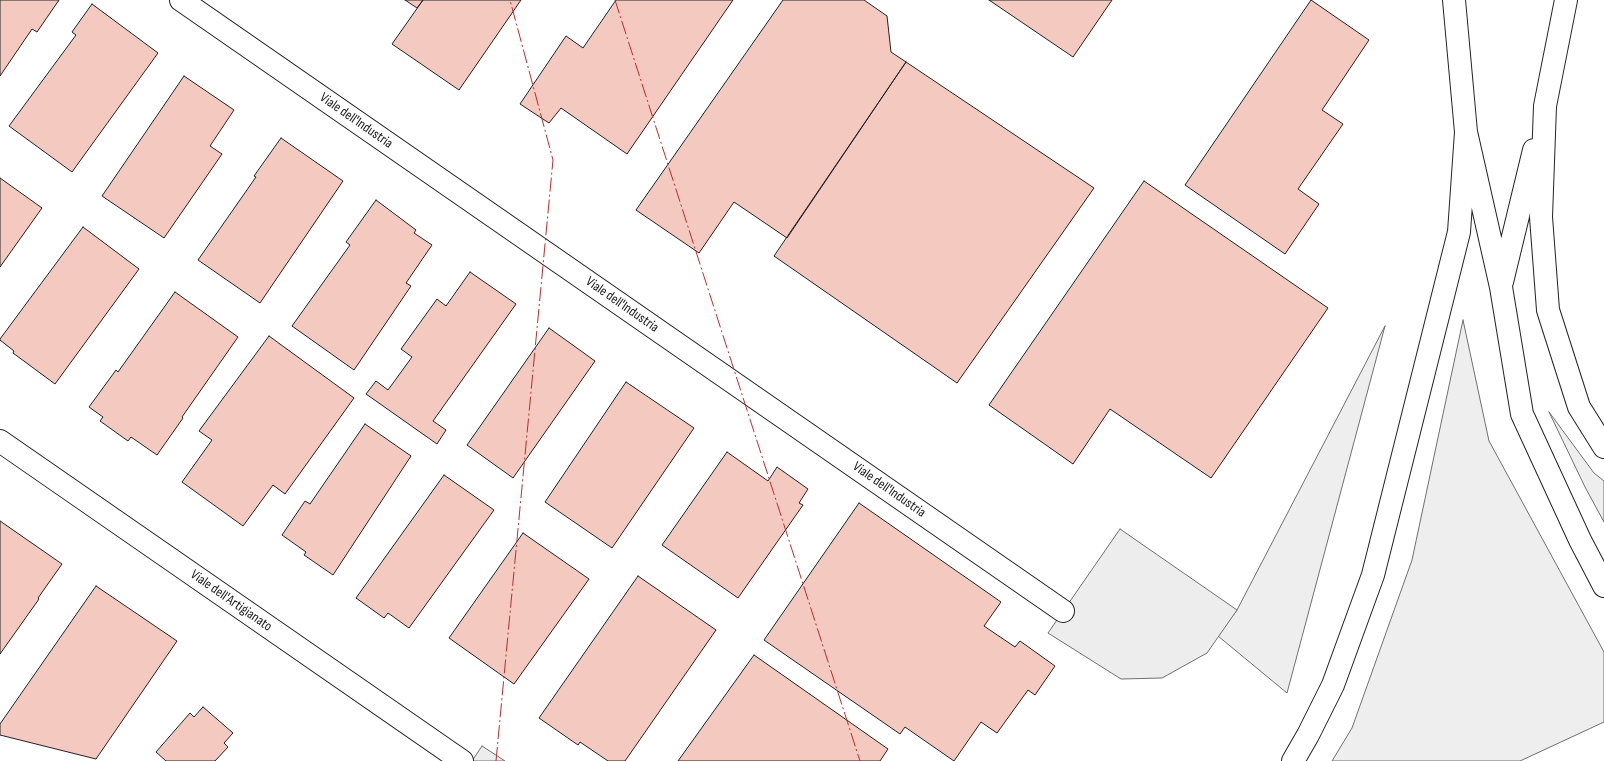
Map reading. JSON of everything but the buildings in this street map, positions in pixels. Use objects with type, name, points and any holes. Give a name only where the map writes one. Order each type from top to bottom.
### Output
[{"type":"main road","name":"Viale dell'Industria","points":[[181,0],[1063,611]]},
{"type":"main road","points":[[1454,0],[1466,132],[1501,287],[1522,414],[1580,540],[1604,586]]},
{"type":"main road","points":[[1501,287],[1545,106],[1566,0]]},
{"type":"main road","points":[[1545,106],[1541,217],[1548,310],[1578,407],[1604,447]]},
{"type":"main road","points":[[1293,761],[1308,735],[1333,684],[1373,575],[1459,232],[1466,132]]},
{"type":"main road","name":"Viale dell'Artigianato","points":[[0,441],[462,761]]},
{"type":"shaded area","points":[[1463,320],[1489,441],[1604,652],[1604,722],[1520,761],[1332,761],[1352,728],[1412,560]]},
{"type":"shaded area","points":[[1385,326],[1287,693],[1218,636],[1237,610]]},
{"type":"shaded area","points":[[1549,412],[1594,473],[1604,481],[1604,522],[1585,487]]},
{"type":"shaded area","points":[[1120,529],[1237,610],[1207,653],[1162,678],[1121,679],[1048,633]]},
{"type":"shaded area","points":[[482,746],[505,761],[472,761]]},
{"type":"power","points":[[496,761],[553,160],[510,0]]},
{"type":"power","points":[[615,0],[860,761]]}]
